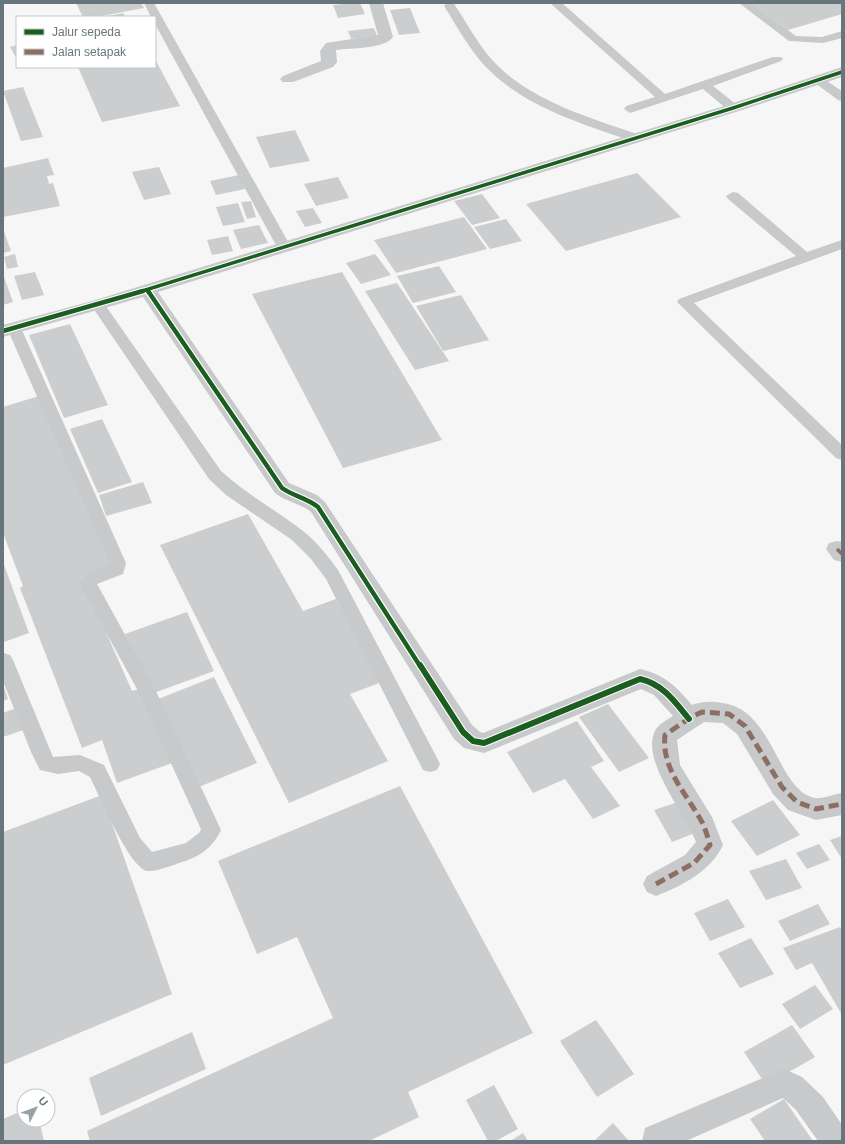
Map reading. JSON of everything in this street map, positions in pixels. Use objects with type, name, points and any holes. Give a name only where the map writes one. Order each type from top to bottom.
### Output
[{"type":"street","points":[[288,79],[328,64],[330,62],[327,51],[331,46],[378,41],[386,37],[376,3]]},
{"type":"street","points":[[8,330],[98,306],[733,108],[842,72]]},
{"type":"street","points":[[147,290],[282,488],[288,494],[306,498],[318,507],[463,732],[473,741],[484,743],[640,679],[649,680],[661,686],[689,719]]},
{"type":"street","points":[[656,884],[694,863],[710,845],[703,825],[668,767],[664,744],[665,735],[689,719],[706,711],[723,711],[738,718],[754,740],[786,794],[798,805],[821,809],[832,808],[842,804]]},
{"type":"street","points":[[656,1139],[784,1083],[792,1086],[802,1094],[835,1141]]},
{"type":"lane","points":[[149,3],[284,247]]},
{"type":"lane","points":[[556,3],[664,98]]},
{"type":"lane","points":[[744,3],[792,39],[823,40],[842,34]]},
{"type":"lane","points":[[450,6],[494,68],[529,94],[587,120],[636,138]]},
{"type":"lane","points":[[630,109],[705,85],[777,59]]},
{"type":"lane","points":[[819,80],[842,97]]},
{"type":"lane","points":[[705,85],[733,108]]},
{"type":"lane","points":[[733,196],[805,257]]},
{"type":"lane","points":[[842,244],[684,302],[842,454]]},
{"type":"lane","points":[[98,306],[215,475],[232,491],[298,536],[317,554],[332,575],[430,764]]},
{"type":"lane","points":[[4,660],[40,752],[47,764],[58,766],[80,763],[97,771],[133,844],[148,862],[196,848],[208,839],[210,830],[145,687],[88,583],[93,578],[117,569],[118,564],[8,330]]},
{"type":"building","points":[[76,3],[141,3],[144,8],[101,16],[82,16]]},
{"type":"building","points":[[360,3],[365,14],[338,18],[333,5]]},
{"type":"building","points":[[751,3],[842,3],[842,14],[788,30]]},
{"type":"building","points":[[410,8],[420,33],[399,35],[390,10]]},
{"type":"building","points":[[123,13],[124,16],[108,16]]},
{"type":"building","points":[[374,28],[377,36],[351,39],[348,31]]},
{"type":"building","points":[[16,45],[16,57],[10,47]]},
{"type":"building","points":[[156,61],[180,106],[102,122],[78,68],[156,68]]},
{"type":"building","points":[[23,87],[43,137],[21,141],[3,91]]},
{"type":"building","points":[[295,130],[310,161],[270,168],[256,137]]},
{"type":"building","points":[[48,158],[54,175],[47,176],[49,184],[53,183],[60,206],[3,217],[3,168]]},
{"type":"building","points":[[159,167],[171,194],[144,200],[132,172]]},
{"type":"building","points":[[637,173],[681,217],[566,251],[526,204]]},
{"type":"building","points":[[239,175],[245,189],[216,195],[210,181]]},
{"type":"building","points":[[338,177],[349,198],[316,206],[304,184]]},
{"type":"building","points":[[482,194],[500,218],[472,225],[454,201]]},
{"type":"building","points":[[251,201],[256,217],[247,219],[241,202]]},
{"type":"building","points":[[238,203],[245,222],[223,226],[216,207]]},
{"type":"building","points":[[313,208],[322,223],[305,227],[296,211]]},
{"type":"building","points":[[464,217],[487,249],[396,273],[374,240]]},
{"type":"building","points":[[506,219],[522,241],[490,249],[474,227]]},
{"type":"building","points":[[259,225],[268,243],[241,249],[233,230]]},
{"type":"building","points":[[3,229],[11,251],[3,253]]},
{"type":"building","points":[[228,236],[233,251],[212,255],[207,240]]},
{"type":"building","points":[[15,254],[18,267],[7,269],[4,257]]},
{"type":"building","points":[[375,254],[391,275],[361,284],[346,263]]},
{"type":"building","points":[[439,266],[456,292],[413,303],[397,276]]},
{"type":"building","points":[[35,272],[44,295],[22,300],[14,276]]},
{"type":"building","points":[[342,272],[442,440],[343,468],[252,294]]},
{"type":"building","points":[[3,274],[13,302],[3,305]]},
{"type":"building","points":[[397,283],[449,361],[415,370],[365,291]]},
{"type":"building","points":[[461,295],[489,340],[443,351],[416,306]]},
{"type":"building","points":[[70,324],[108,405],[64,418],[29,335]]},
{"type":"building","points":[[39,396],[114,567],[82,578],[132,691],[143,688],[172,763],[117,783],[102,740],[82,748],[20,588],[23,586],[3,533],[3,407]]},
{"type":"building","points":[[102,419],[132,482],[98,493],[70,429]]},
{"type":"building","points":[[143,482],[152,503],[106,516],[99,495]]},
{"type":"building","points":[[248,514],[303,611],[336,599],[382,682],[350,694],[388,761],[289,803],[160,545]]},
{"type":"building","points":[[3,562],[29,633],[4,642],[3,641]]},
{"type":"building","points":[[187,612],[214,671],[151,694],[125,634]]},
{"type":"building","points":[[214,677],[257,763],[194,789],[153,701]]},
{"type":"building","points":[[3,685],[8,699],[3,701]]},
{"type":"building","points":[[608,704],[649,758],[619,772],[579,717]]},
{"type":"building","points":[[19,707],[26,729],[3,737],[3,713]]},
{"type":"building","points":[[577,721],[604,761],[591,767],[620,806],[593,819],[565,779],[533,793],[507,752]]},
{"type":"building","points":[[400,786],[533,1033],[408,1092],[419,1117],[369,1141],[90,1141],[87,1131],[333,1018],[297,937],[257,954],[218,861]]},
{"type":"building","points":[[102,795],[172,994],[3,1065],[3,832]]},
{"type":"building","points":[[773,800],[800,835],[757,856],[731,821]]},
{"type":"building","points":[[678,802],[695,833],[672,842],[654,810]]},
{"type":"building","points":[[842,836],[842,859],[830,840]]},
{"type":"building","points":[[819,844],[830,860],[807,869],[796,853]]},
{"type":"building","points":[[786,859],[802,888],[766,900],[749,871]]},
{"type":"building","points":[[728,899],[745,927],[710,941],[694,913]]},
{"type":"building","points":[[818,904],[830,924],[790,941],[778,921]]},
{"type":"building","points":[[840,927],[842,929],[842,1015],[812,963],[796,970],[783,948]]},
{"type":"building","points":[[751,938],[774,974],[740,988],[718,953]]},
{"type":"building","points":[[815,985],[833,1009],[800,1029],[782,1004]]},
{"type":"building","points":[[596,1020],[634,1074],[597,1097],[560,1041]]},
{"type":"building","points":[[792,1025],[815,1057],[766,1085],[744,1052]]},
{"type":"building","points":[[192,1032],[206,1069],[101,1116],[89,1078]]},
{"type":"building","points":[[494,1085],[518,1129],[496,1141],[488,1141],[466,1100]]},
{"type":"building","points":[[784,1099],[813,1141],[765,1141],[750,1119]]},
{"type":"building","points":[[16,1113],[16,1128],[41,1128],[44,1141],[3,1141],[3,1119]]},
{"type":"building","points":[[613,1123],[629,1141],[594,1141]]},
{"type":"building","points":[[523,1133],[528,1141],[510,1141]]},
{"type":"marked path","points":[[837,549],[842,554]]},
{"type":"marked path","points":[[656,884],[694,863],[710,845],[703,825],[668,767],[664,744],[665,735],[685,720],[696,714],[707,711],[729,714],[745,726],[758,745],[782,787],[797,802],[816,809],[842,804]]},
{"type":"cycle path","points":[[3,331],[98,305],[733,108],[842,72]]},
{"type":"cycle path","points":[[147,290],[282,488],[291,494],[314,503],[318,507],[463,732],[473,741],[484,743],[640,679],[662,688],[689,719]]}]
